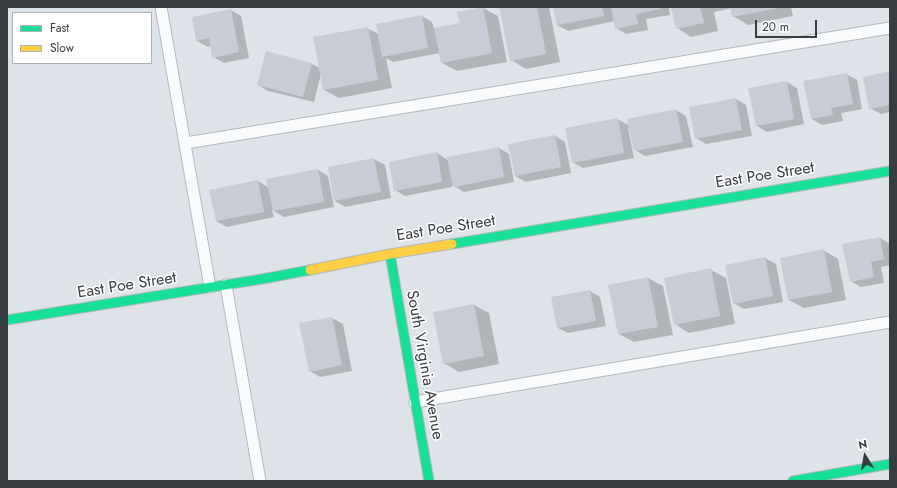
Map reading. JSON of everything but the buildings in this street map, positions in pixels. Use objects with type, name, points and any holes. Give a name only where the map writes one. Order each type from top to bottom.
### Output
[{"type":"street","name":"East Poe Street","points":[[7,320],[210,288],[390,254],[890,171]]},
{"type":"street","name":"South Virginia Avenue","points":[[390,254],[429,481]]},
{"type":"street","points":[[792,481],[890,464]]},
{"type":"lane","points":[[162,7],[210,288]]},
{"type":"lane","points":[[186,143],[890,28]]},
{"type":"lane","points":[[226,285],[260,481]]},
{"type":"lane","points":[[416,402],[890,322]]},
{"type":"traffic: fast","points":[[452,244],[890,171]]},
{"type":"traffic: fast","points":[[390,254],[429,481]]},
{"type":"traffic: fast","points":[[7,320],[310,270]]},
{"type":"traffic: fast","points":[[793,481],[890,464]]},
{"type":"traffic: slow","points":[[310,270],[390,254],[452,244]]}]
